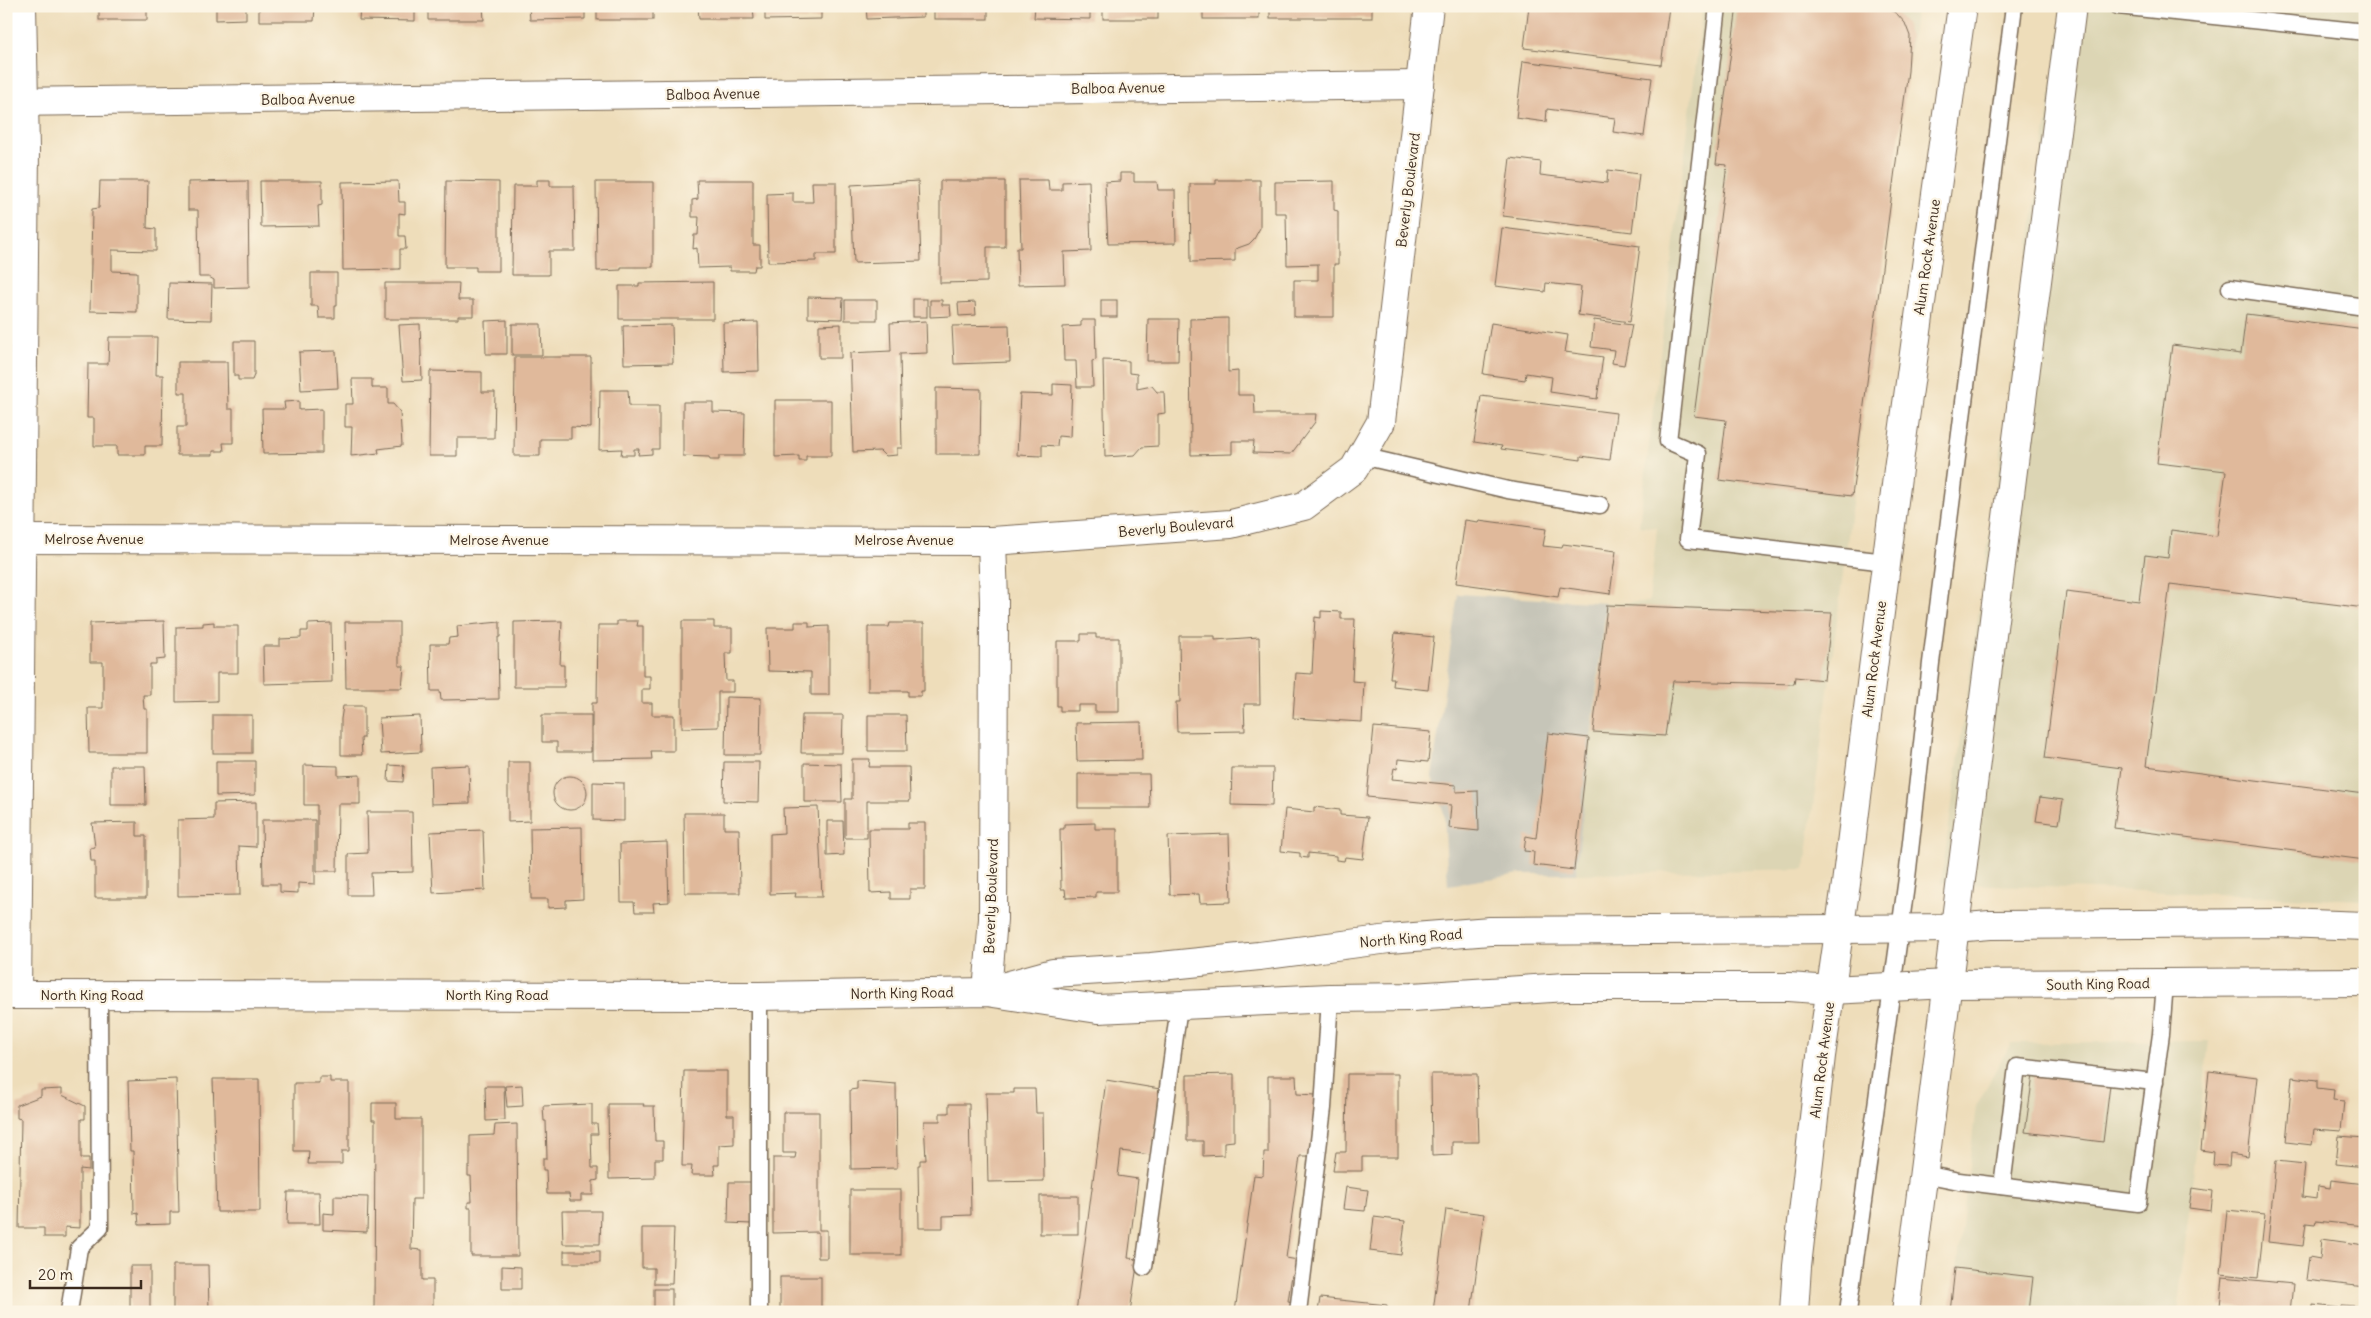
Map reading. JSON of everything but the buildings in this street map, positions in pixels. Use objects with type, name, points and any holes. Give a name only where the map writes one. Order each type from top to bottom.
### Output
[{"type":"main road","points":[[12,995],[15,102],[22,6]]},
{"type":"main road","name":"Beverly Boulevard","points":[[987,992],[993,919],[994,601],[992,541],[1231,524],[1304,506],[1354,469],[1381,422],[1429,6]]},
{"type":"main road","name":"Alum Rock Avenue","points":[[1794,1312],[1797,1266],[1886,562],[1962,6]]},
{"type":"main road","points":[[1906,1312],[2072,6]]},
{"type":"main road","name":"Balboa Avenue","points":[[15,102],[1420,85]]},
{"type":"main road","name":"Melrose Avenue","points":[[14,539],[992,541]]},
{"type":"main road","points":[[1839,929],[1955,928],[1990,925],[2283,923],[2365,926]]},
{"type":"main road","name":"North King Road","points":[[987,992],[1053,973],[1161,966],[1259,956],[1389,939],[1490,931],[1839,929]]},
{"type":"main road","name":"South King Road","points":[[1831,990],[1948,984],[2365,982]]},
{"type":"main road","name":"North King Road","points":[[12,995],[759,996],[987,992],[1098,1009],[1330,998],[1412,997],[1566,987],[1789,987],[1831,990]]},
{"type":"lane","points":[[1718,6],[1668,441],[1698,454],[1688,539],[1886,562]]},
{"type":"lane","points":[[1848,1312],[1893,987],[2014,6]]},
{"type":"lane","points":[[2118,6],[2365,32]]},
{"type":"lane","points":[[2230,288],[2365,307]]},
{"type":"lane","points":[[1362,456],[1508,490],[1600,505]]},
{"type":"lane","points":[[1924,1174],[2138,1203],[2161,1034],[2165,983]]},
{"type":"lane","points":[[70,1312],[79,1248],[100,1228],[99,994]]},
{"type":"lane","points":[[759,996],[759,1312]]},
{"type":"lane","points":[[1298,1312],[1316,1175],[1330,998]]},
{"type":"lane","points":[[1144,1267],[1179,1006]]},
{"type":"lane","points":[[2002,1186],[2018,1067],[2155,1082]]},
{"type":"shaded area","points":[[1703,6],[1916,6],[1805,869],[1576,874],[1606,603],[1649,602],[1657,528],[1639,526]]},
{"type":"shaded area","points":[[2063,6],[2365,6],[2365,900],[1941,883]]},
{"type":"shaded area","points":[[1458,594],[1606,603],[1576,874],[1520,874],[1448,885],[1444,813],[1432,777]]},
{"type":"shaded area","points":[[2209,1041],[2177,1312],[1952,1312],[1976,1106],[2011,1043]]}]
